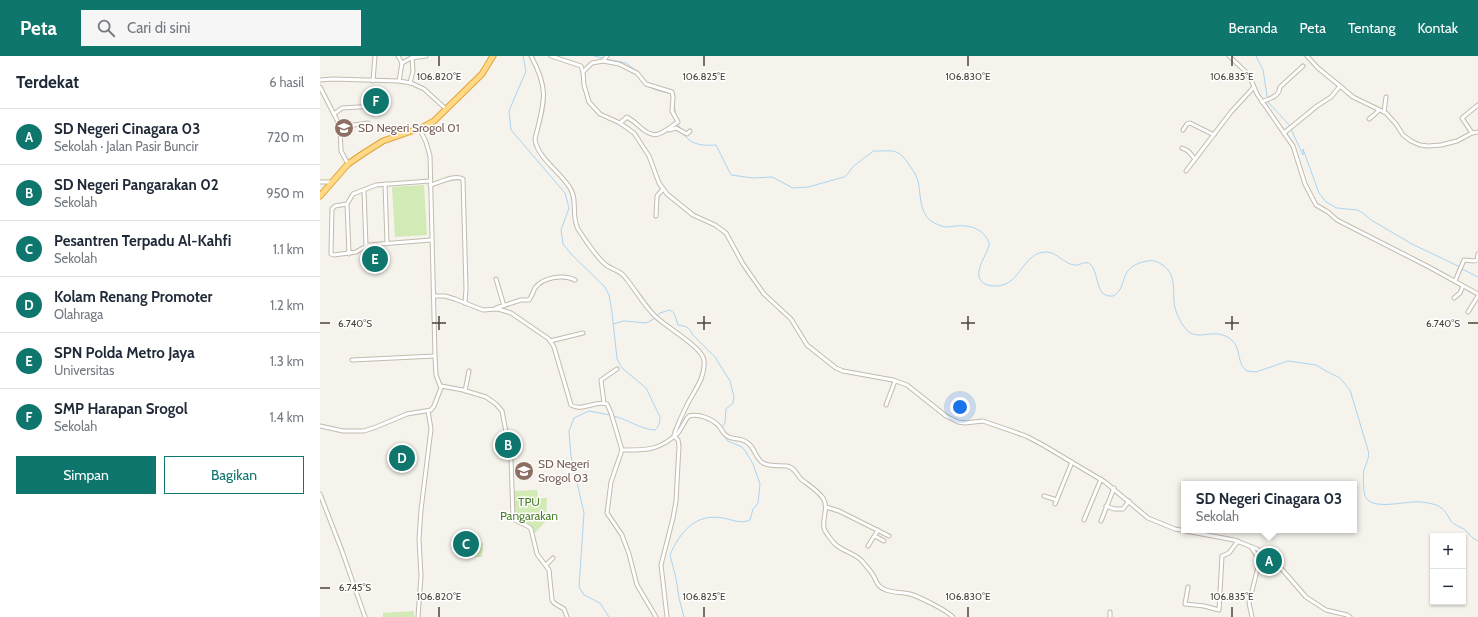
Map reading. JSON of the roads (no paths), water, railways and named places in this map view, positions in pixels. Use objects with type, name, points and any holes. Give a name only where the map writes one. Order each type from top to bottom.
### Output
[{"type":"highway","points":[[320,196],[348,164],[364,152],[383,141],[431,123],[482,74],[493,56]]},
{"type":"street","points":[[373,81],[375,56]]},
{"type":"street","points":[[398,56],[402,63],[399,81]]},
{"type":"street","points":[[402,63],[412,57],[426,56]]},
{"type":"street","points":[[531,56],[540,74],[544,90],[543,103],[535,139],[536,144],[549,164],[570,187],[574,197],[575,218],[578,229],[602,261],[609,267],[623,274],[640,299],[654,314],[679,335],[694,345],[703,357],[704,372],[702,379],[685,408],[674,436]]},
{"type":"street","points":[[550,56],[578,65],[583,69],[586,95],[592,107],[600,114],[620,123],[634,133],[649,156],[659,183],[663,189],[671,198],[693,215],[715,225],[726,233],[742,264],[769,299],[788,316],[804,341],[840,370],[895,380],[907,385],[942,414],[954,421],[963,423],[980,421],[1026,436],[1101,479],[1114,488],[1148,518],[1168,527],[1181,530]]},
{"type":"street","points":[[1229,56],[1245,70],[1262,102],[1293,146],[1306,184],[1316,205],[1328,212],[1336,220],[1429,267],[1478,295],[1468,312]]},
{"type":"street","points":[[1307,56],[1318,68],[1353,97],[1390,116],[1406,138],[1413,142],[1424,146],[1433,146],[1457,141],[1472,133],[1478,132]]},
{"type":"street","points":[[410,83],[413,71],[412,57]]},
{"type":"street","points":[[583,72],[592,63],[605,59],[619,64],[637,74],[646,84],[672,92],[672,111],[678,122],[668,130]]},
{"type":"street","points":[[1262,102],[1276,95],[1280,87],[1303,66]]},
{"type":"street","points":[[320,80],[399,81],[410,83],[424,89],[446,109]]},
{"type":"street","points":[[1284,133],[1317,106],[1332,97],[1340,86]]},
{"type":"street","points":[[320,88],[340,127],[342,151],[348,164]]},
{"type":"street","points":[[1186,171],[1231,112],[1254,88]]},
{"type":"street","points":[[1384,112],[1386,97]]},
{"type":"street","points":[[1472,133],[1462,118],[1478,105]]},
{"type":"street","points":[[334,114],[342,108],[375,106]]},
{"type":"street","points":[[1369,119],[1379,110]]},
{"type":"street","points":[[620,123],[628,118],[648,134],[655,136],[676,128],[687,134],[690,131]]},
{"type":"street","points":[[340,127],[368,123]]},
{"type":"street","points":[[1183,130],[1187,124],[1190,123],[1214,135]]},
{"type":"street","points":[[320,426],[343,431],[364,431],[376,428],[407,414],[428,411],[434,406],[441,386],[436,376],[429,150],[419,128]]},
{"type":"street","points":[[1182,148],[1195,159]]},
{"type":"street","points":[[430,185],[455,177],[463,178],[466,289],[465,303]]},
{"type":"street","points":[[349,254],[347,204],[353,194],[364,191],[373,185],[430,181]]},
{"type":"street","points":[[320,182],[332,182]]},
{"type":"street","points":[[385,184],[387,243]]},
{"type":"street","points":[[656,216],[657,196],[663,189]]},
{"type":"street","points":[[364,191],[366,246]]},
{"type":"street","points":[[347,204],[334,206],[332,209],[331,254],[349,254],[361,250],[366,246],[387,243],[431,240]]},
{"type":"street","points":[[1455,281],[1464,260],[1477,260],[1478,254]]},
{"type":"street","points":[[433,296],[450,297],[483,310],[492,309],[521,300],[529,300],[535,288],[539,284],[554,278],[565,277],[575,280]]},
{"type":"street","points":[[496,279],[504,306]]},
{"type":"street","points":[[1454,298],[1460,293],[1463,286]]},
{"type":"street","points":[[492,309],[503,310],[517,317],[550,341],[556,353],[570,406],[578,408],[604,402]]},
{"type":"street","points":[[550,341],[583,333]]},
{"type":"street","points":[[352,360],[435,356]]},
{"type":"street","points":[[617,369],[601,380],[604,402],[608,406],[611,413],[622,450],[610,484],[607,514],[622,535],[629,554],[637,585],[656,617]]},
{"type":"street","points":[[465,391],[469,371]]},
{"type":"street","points":[[886,404],[895,380]]},
{"type":"street","points":[[441,386],[486,397],[496,404],[502,411],[511,458],[513,518],[517,522],[530,527],[537,554],[549,570],[552,600],[564,609],[567,617]]},
{"type":"street","points":[[418,617],[421,576],[419,539],[421,510],[431,429],[428,411]]},
{"type":"street","points":[[622,450],[655,449],[678,434],[689,416],[694,415],[704,417],[717,424],[727,436],[742,438],[746,441],[763,463],[786,466],[795,470],[800,478],[819,493],[824,500],[826,507],[824,523],[826,531],[839,547],[843,548],[862,562],[872,573],[875,581],[880,586],[889,591],[910,594],[947,612],[953,617]]},
{"type":"street","points":[[667,617],[661,565],[676,500],[679,446],[678,440],[674,436]]},
{"type":"street","points":[[1044,496],[1056,502],[1072,462]]},
{"type":"street","points":[[1084,520],[1101,479]]},
{"type":"street","points":[[1101,521],[1114,488]]},
{"type":"street","points":[[320,494],[365,617]]},
{"type":"street","points":[[1106,506],[1114,509],[1123,509],[1129,501]]},
{"type":"street","points":[[826,507],[839,511],[889,536]]},
{"type":"street","points":[[868,546],[878,530]]},
{"type":"street","points":[[1196,533],[1238,542],[1250,546],[1265,554],[1280,567],[1306,597],[1326,610],[1350,617]]},
{"type":"street","points":[[875,536],[884,540]]},
{"type":"street","points":[[1188,587],[1185,604],[1204,606],[1220,610],[1222,556],[1229,553],[1238,542]]},
{"type":"street","points":[[1250,546],[1257,556],[1259,563],[1249,602],[1252,617]]},
{"type":"street","points":[[546,565],[553,558]]},
{"type":"street","points":[[1110,612],[1110,617]]},
{"type":"water","points":[[405,446],[407,470],[398,470],[396,447]]},
{"type":"waterway","points":[[523,56],[526,71],[509,111],[511,130],[565,193],[569,208],[561,230],[563,244],[572,255],[605,287],[609,295],[612,312],[617,359],[622,368],[646,388],[660,419],[655,430],[644,428],[613,416]]},
{"type":"waterway","points":[[594,56],[603,58]]},
{"type":"waterway","points":[[1256,56],[1263,70],[1268,102],[1290,126]]},
{"type":"waterway","points":[[606,59],[626,63],[639,73]]},
{"type":"waterway","points":[[647,86],[668,93]]},
{"type":"waterway","points":[[674,102],[676,117]]},
{"type":"waterway","points":[[678,124],[681,130]]},
{"type":"waterway","points":[[1291,129],[1303,155],[1303,149],[1319,193],[1326,202],[1337,208],[1357,210],[1412,244],[1460,267]]},
{"type":"waterway","points":[[683,133],[689,140],[697,144],[716,145],[731,175],[753,178],[772,177],[793,188],[808,187],[844,177],[853,167],[874,151],[897,152],[905,159],[916,176],[922,208],[924,213],[931,221],[945,227],[970,227],[977,229],[986,236],[989,247],[981,263],[979,275],[980,280],[988,285],[997,286],[1005,284],[1012,280],[1032,257],[1039,253],[1047,252],[1054,254],[1070,264],[1090,264],[1093,268],[1100,289],[1107,296],[1113,296],[1121,288],[1124,278],[1131,268],[1137,264],[1147,261],[1158,262],[1171,274],[1173,280],[1174,305],[1182,324],[1188,331],[1194,334],[1214,334],[1229,338],[1236,346],[1241,363],[1247,371],[1256,372],[1288,361],[1316,365],[1340,378],[1350,390],[1368,450],[1368,458],[1363,476],[1365,496],[1370,502],[1377,504],[1422,502],[1436,505],[1446,513],[1452,522],[1464,529],[1478,541]]},
{"type":"waterway","points":[[1462,269],[1478,277]]},
{"type":"waterway","points":[[613,324],[624,321],[646,323],[660,313],[670,310],[674,313],[678,325],[689,328],[692,334],[715,357],[730,381],[734,397],[733,403],[726,409],[725,423],[722,427]]},
{"type":"waterway","points":[[609,617],[600,603],[584,595],[579,587],[584,513],[571,456],[569,431],[574,418],[589,411],[610,415]]},
{"type":"waterway","points":[[684,617],[670,555],[679,539],[690,526],[704,518],[723,518],[740,522],[750,520],[753,509],[758,503],[760,484],[753,464],[742,447],[728,441],[720,430]]},
{"type":"place","name":"SMP Harapan Srogol","points":[[376,101]]},
{"type":"place","name":"SD Negeri Srogol 01","points":[[344,128]]},
{"type":"place","name":"SPN Polda Metro Jaya","points":[[375,259]]},
{"type":"place","name":"SD Negeri Pangarakan 02","points":[[508,445]]},
{"type":"place","name":"Kolam Renang Promoter","points":[[402,458]]},
{"type":"place","name":"SD Negeri Srogol 03","points":[[524,471]]},
{"type":"place","name":"Pesantren Terpadu Al-Kahfi","points":[[466,544]]},
{"type":"place","name":"SD Negeri Cinagara 03","points":[[1269,561]]},
{"type":"park label","name":"TPU Pangarakan","points":[[529,509]]}]
